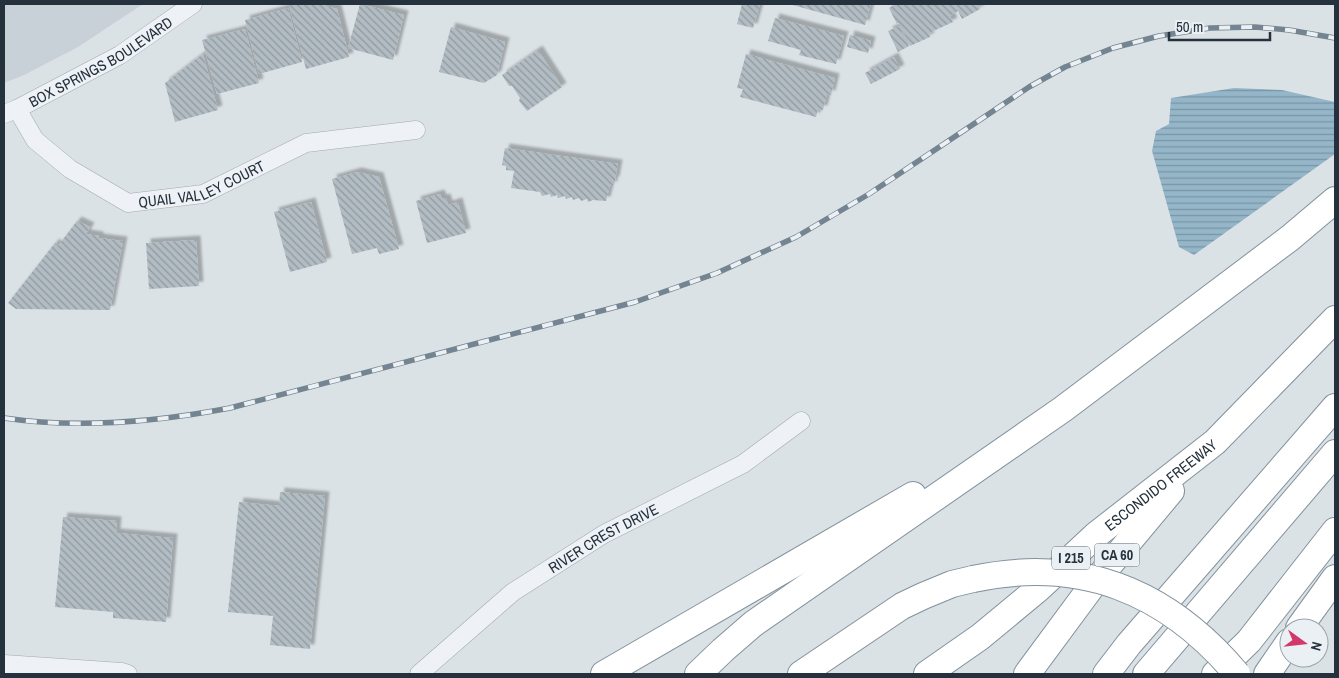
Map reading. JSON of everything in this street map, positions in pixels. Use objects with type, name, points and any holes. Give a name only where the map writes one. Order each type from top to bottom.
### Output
[{"type":"highway","points":[[698,674],[745,630],[1063,409],[1290,238],[1335,200]]},
{"type":"highway","name":"ESCONDIDO FREEWAY","points":[[927,674],[980,637],[1038,589],[1096,535],[1215,442],[1335,319]]},
{"type":"highway","points":[[1106,674],[1129,644],[1335,407]]},
{"type":"highway","points":[[604,674],[1063,409]]},
{"type":"highway","name":"CA 60","points":[[1027,674],[1095,582],[1156,508],[1215,442]]},
{"type":"highway","points":[[1150,669],[1335,453]]},
{"type":"highway","points":[[1215,674],[1249,640],[1335,531]]},
{"type":"highway","points":[[801,674],[902,606],[944,587],[997,574],[1045,572],[1080,576],[1128,590],[1160,606],[1176,616],[1209,644],[1237,674]]},
{"type":"highway","points":[[1306,618],[1335,578]]},
{"type":"highway","points":[[1267,674],[1279,657]]},
{"type":"street","name":"BOX SPRINGS BOULEVARD","points":[[10,112],[120,55],[193,4]]},
{"type":"street","name":"QUAIL VALLEY COURT","points":[[10,112],[36,140],[70,169],[128,203],[203,194],[306,144],[416,130]]},
{"type":"street","name":"RIVER CREST DRIVE","points":[[419,674],[513,592],[604,534],[743,464],[801,421]]},
{"type":"street","points":[[4,664],[122,672],[128,674]]},
{"type":"shaded area","points":[[4,4],[143,4],[78,47],[24,75],[4,83]]},
{"type":"water","points":[[1234,88],[1282,90],[1335,102],[1335,154],[1194,255],[1179,247],[1152,151],[1156,131],[1169,124],[1171,98]]},
{"type":"building","points":[[289,4],[319,4],[337,9],[349,57],[306,69]]},
{"type":"building","points":[[360,4],[404,15],[393,60],[348,48]]},
{"type":"building","points":[[742,4],[760,4],[753,28],[737,24]]},
{"type":"building","points":[[789,4],[871,4],[865,25]]},
{"type":"building","points":[[895,4],[984,4],[979,6],[980,9],[962,19],[958,11],[950,16],[953,22],[929,33],[930,37],[910,46],[889,8]]},
{"type":"building","points":[[288,8],[302,62],[259,74],[245,20]]},
{"type":"building","points":[[775,18],[844,36],[836,64],[799,55],[801,50],[768,41]]},
{"type":"building","points":[[899,26],[909,46],[898,52],[888,31]]},
{"type":"building","points":[[451,27],[505,42],[497,75],[484,83],[439,72]]},
{"type":"building","points":[[245,29],[259,83],[217,94],[202,40]]},
{"type":"building","points":[[850,35],[871,41],[868,53],[847,47]]},
{"type":"building","points":[[538,50],[562,87],[527,111],[519,101],[520,98],[512,86],[509,86],[502,75]]},
{"type":"building","points":[[203,54],[218,110],[175,122],[165,83]]},
{"type":"building","points":[[746,54],[835,78],[831,95],[827,94],[823,110],[818,109],[816,117],[740,97],[743,89],[737,88]]},
{"type":"building","points":[[894,57],[900,69],[871,84],[865,73]]},
{"type":"building","points":[[505,148],[618,164],[615,181],[613,181],[613,186],[610,185],[606,201],[593,200],[588,202],[587,199],[581,201],[579,198],[573,200],[572,197],[566,199],[565,196],[558,198],[557,195],[551,197],[550,194],[542,196],[540,192],[511,188],[514,171],[506,170],[506,166],[502,165]]},
{"type":"building","points":[[357,172],[379,177],[399,249],[379,254],[377,248],[352,254],[332,179]]},
{"type":"building","points":[[440,194],[442,199],[446,198],[448,205],[458,202],[466,233],[427,243],[416,201]]},
{"type":"building","points":[[311,202],[327,262],[290,272],[274,212]]},
{"type":"building","points":[[77,221],[90,227],[86,234],[99,236],[99,238],[123,241],[110,310],[16,309],[8,303],[55,243],[58,246]]},
{"type":"building","points":[[196,240],[199,286],[149,289],[146,243]]},
{"type":"building","points":[[280,492],[325,496],[310,649],[270,645],[273,616],[228,612],[239,502],[279,506]]},
{"type":"building","points":[[63,517],[117,521],[116,533],[173,538],[166,622],[113,618],[113,612],[55,607]]},
{"type":"railway","points":[[4,418],[61,423],[117,422],[174,417],[230,408],[635,302],[717,273],[796,237],[869,194],[1029,87],[1065,67],[1113,48],[1159,36],[1210,28],[1255,27],[1289,30],[1335,38]]}]
